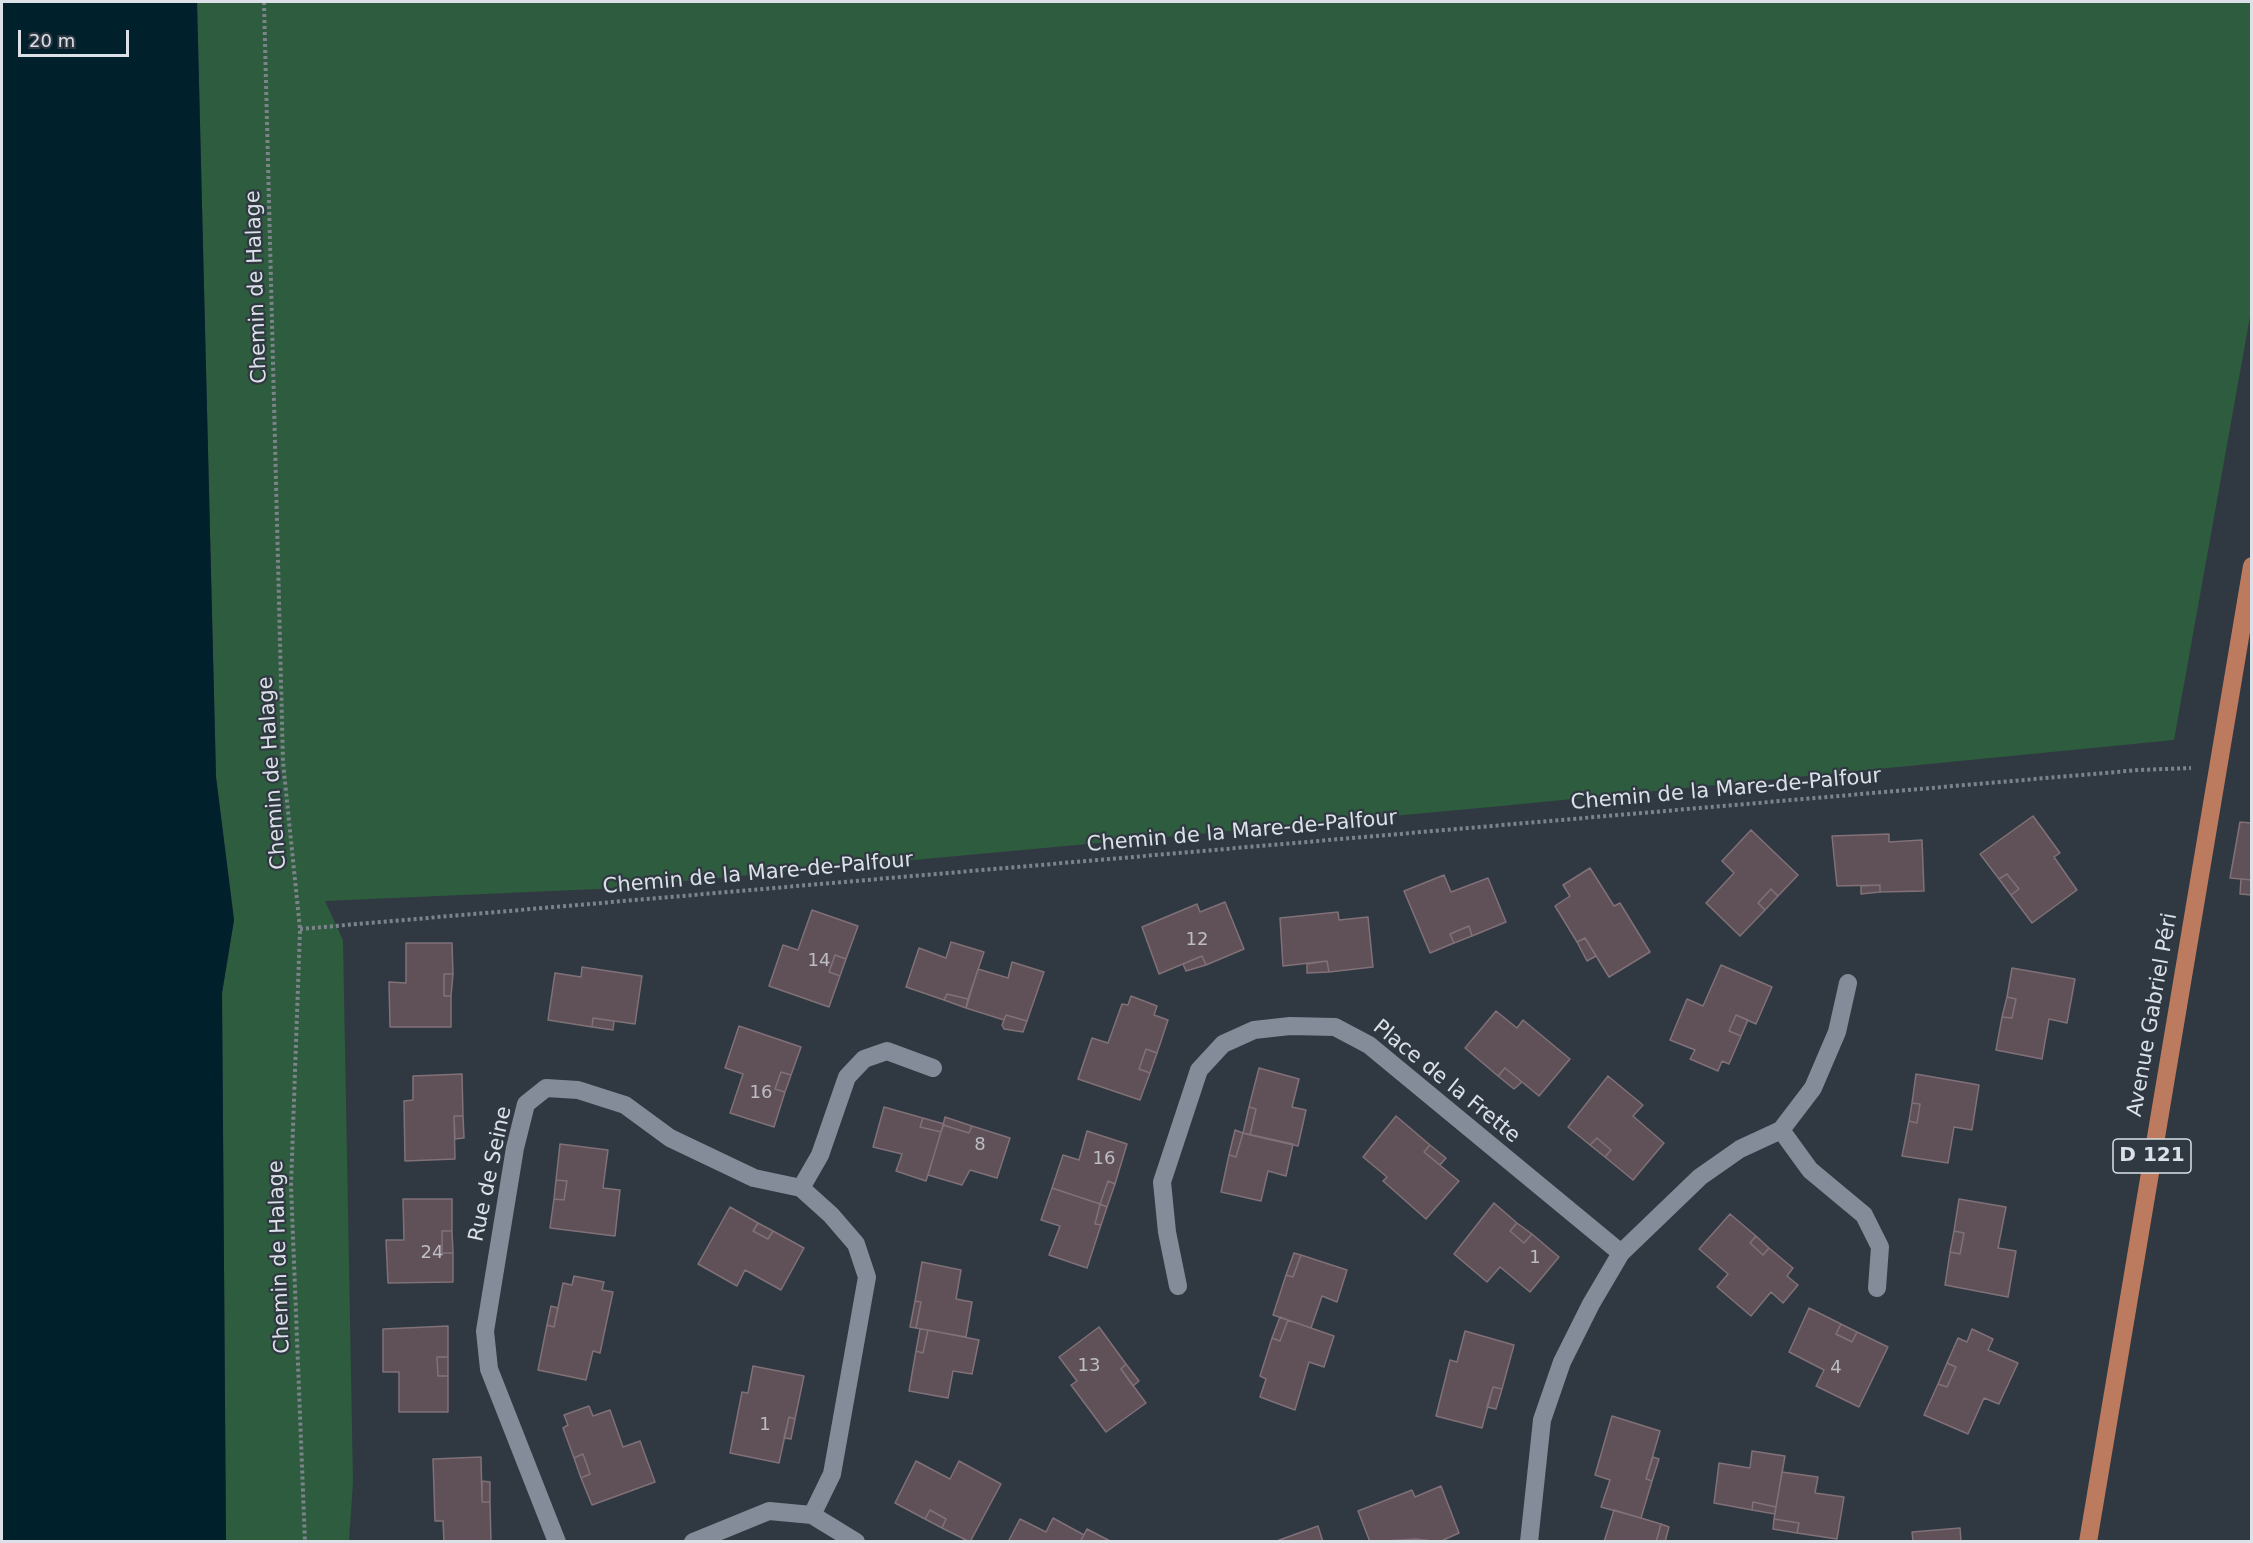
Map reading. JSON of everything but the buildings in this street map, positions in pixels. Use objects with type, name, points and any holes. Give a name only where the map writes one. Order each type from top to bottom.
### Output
[{"type":"main road","name":"Avenue Gabriel Péri","points":[[2088,1542],[2252,566]]},
{"type":"street","points":[[1528,1542],[1542,1420],[1562,1362],[1591,1304],[1621,1253],[1700,1177],[1740,1149],[1781,1130],[1813,1088],[1837,1032],[1848,983]]},
{"type":"street","name":"Place de la Frette","points":[[1178,1286],[1167,1232],[1162,1182],[1199,1070],[1222,1044],[1254,1030],[1290,1026],[1335,1027],[1369,1045],[1621,1253]]},
{"type":"street","points":[[801,1188],[820,1155],[847,1077],[864,1059],[887,1051],[933,1068]]},
{"type":"street","name":"Rue de Seine","points":[[557,1542],[489,1369],[485,1331],[515,1148],[526,1104],[546,1088],[578,1090],[625,1105],[670,1138],[754,1178],[801,1188],[831,1215],[856,1244],[867,1277],[832,1474],[812,1515]]},
{"type":"street","points":[[1781,1130],[1810,1170],[1864,1215],[1880,1247],[1877,1288]]},
{"type":"street","points":[[693,1542],[769,1511],[812,1515],[856,1542]]},
{"type":"path","name":"Chemin de Halage","points":[[264,2],[284,762],[300,929],[291,1186],[305,1542]]},
{"type":"path","name":"Chemin de la Mare-de-Palfour","points":[[300,929],[2187,767]]},
{"type":"green space","points":[[197,2],[2251,2],[2251,311],[2174,740],[1491,807],[598,889],[325,901],[343,940],[353,1482],[349,1541],[226,1541],[222,993],[234,920],[216,777]]},
{"type":"water","points":[[2,2],[197,2],[216,777],[234,920],[222,993],[226,1541],[2,1541]]}]
